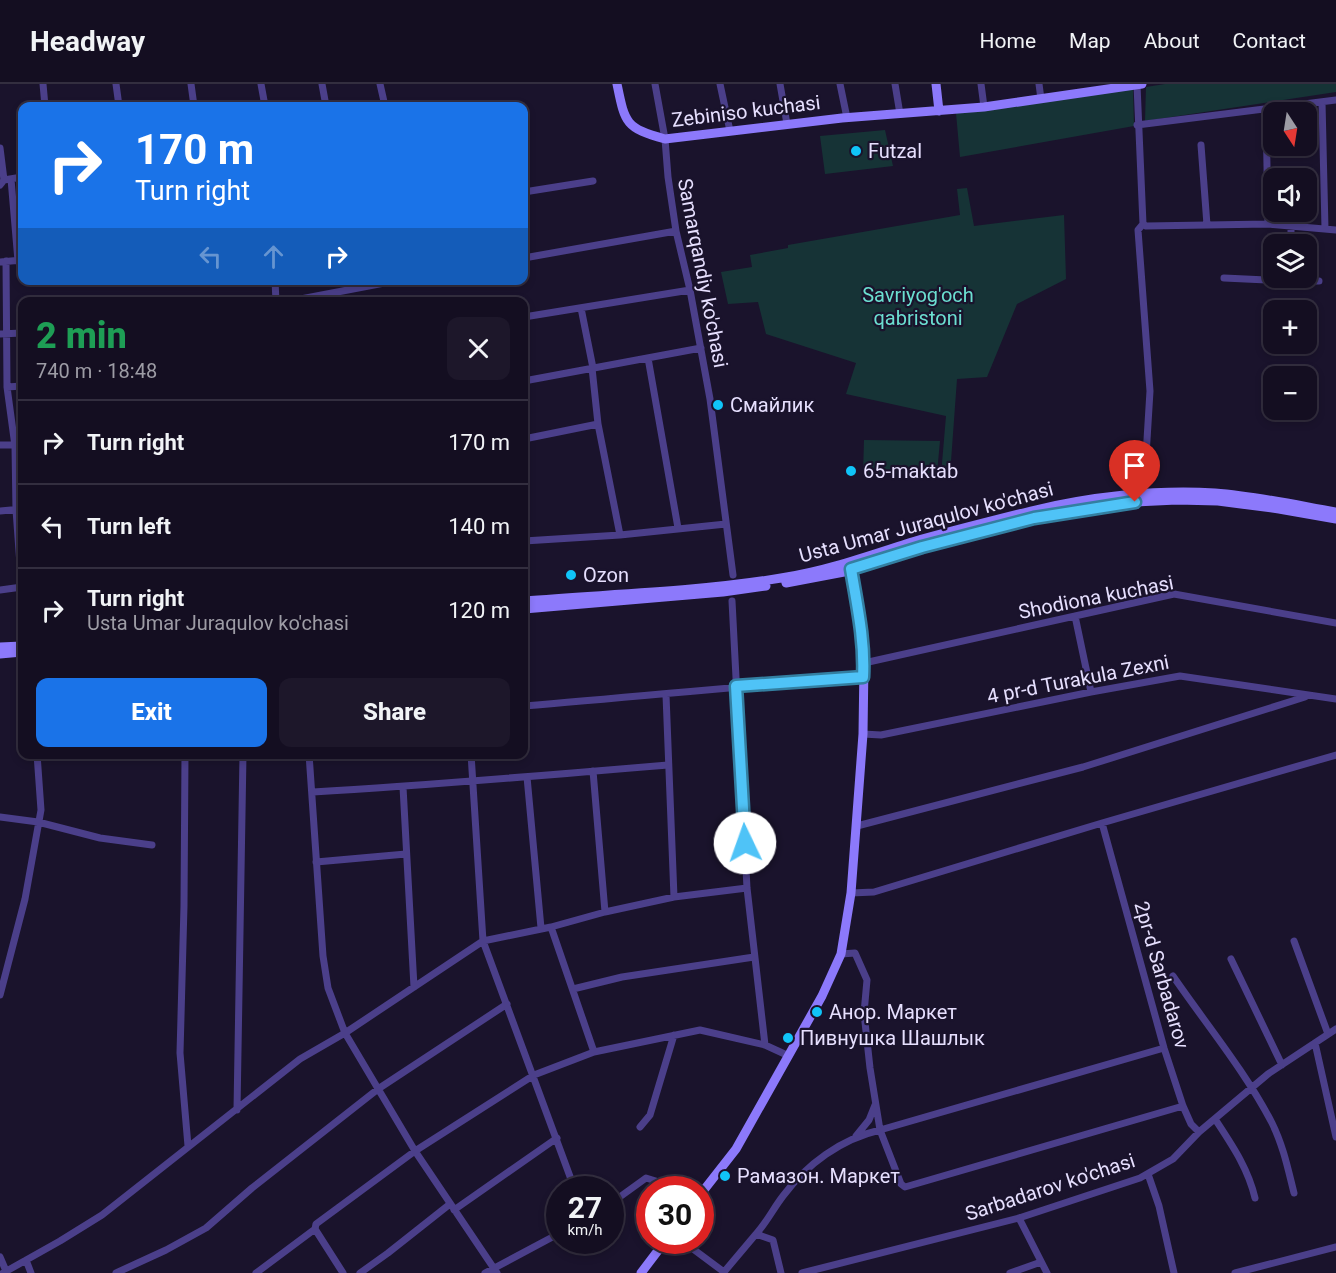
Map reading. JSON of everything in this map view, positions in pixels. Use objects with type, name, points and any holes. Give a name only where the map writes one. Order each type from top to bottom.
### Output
[{"type":"main road","name":"Zebiniso kuchasi","points":[[617,84],[622,111],[630,124],[641,132],[665,138],[984,106],[1139,84]]},
{"type":"main road","points":[[936,84],[939,111]]},
{"type":"main road","name":"Usta Umar Juraqulov ko'chasi","points":[[528,601],[719,586],[851,566],[915,542],[1032,511],[1133,495],[1174,492],[1215,493],[1336,512]]},
{"type":"main road","name":"Usta Umar Juraqulov ko'chasi","points":[[528,609],[723,592],[788,583],[1034,518],[1145,501],[1197,500],[1238,503],[1336,519]]},
{"type":"main road","points":[[714,1177],[736,1149],[789,1056],[822,996],[841,954],[851,893],[863,734],[864,663],[851,566]]},
{"type":"main road","points":[[0,647],[18,646]]},
{"type":"main road","points":[[0,654],[18,652]]},
{"type":"main road","points":[[641,1273],[655,1254]]},
{"type":"street","points":[[43,84],[45,102]]},
{"type":"street","points":[[116,84],[118,102]]},
{"type":"street","points":[[190,84],[193,102]]},
{"type":"street","points":[[261,84],[264,102]]},
{"type":"street","points":[[322,84],[325,102]]},
{"type":"street","points":[[380,84],[383,102]]},
{"type":"street","name":"Samarqandiy ko'chasi","points":[[655,84],[665,138],[676,231],[690,290],[710,399],[734,575]]},
{"type":"street","points":[[720,84],[730,131]]},
{"type":"street","points":[[780,84],[788,124]]},
{"type":"street","points":[[840,84],[847,118]]},
{"type":"street","points":[[895,84],[900,114]]},
{"type":"street","points":[[981,84],[984,106]]},
{"type":"street","points":[[1039,84],[1041,99]]},
{"type":"street","points":[[1139,84],[1137,125],[1143,224],[1138,230],[1150,391],[1146,483]]},
{"type":"street","points":[[1317,103],[1336,100]]},
{"type":"street","points":[[1322,102],[1325,229]]},
{"type":"street","points":[[1137,125],[1263,109]]},
{"type":"street","points":[[1201,145],[1207,225]]},
{"type":"street","points":[[0,148],[18,249]]},
{"type":"street","points":[[1267,156],[1268,224]]},
{"type":"street","points":[[528,191],[593,181]]},
{"type":"street","points":[[1143,224],[1146,226],[1268,224],[1336,230]]},
{"type":"street","points":[[1291,226],[1291,234]]},
{"type":"street","points":[[528,257],[676,231]]},
{"type":"street","points":[[18,260],[3,261],[3,334],[7,387],[18,441]]},
{"type":"street","points":[[1224,278],[1263,281]]},
{"type":"street","points":[[311,297],[374,285]]},
{"type":"street","points":[[528,316],[690,290]]},
{"type":"street","points":[[581,308],[592,368],[598,424],[620,535]]},
{"type":"street","points":[[3,334],[18,333]]},
{"type":"street","points":[[528,380],[701,348]]},
{"type":"street","points":[[648,358],[678,528]]},
{"type":"street","points":[[7,387],[18,386]]},
{"type":"street","points":[[528,439],[598,424]]},
{"type":"street","points":[[0,445],[18,446]]},
{"type":"street","points":[[0,510],[18,509]]},
{"type":"street","points":[[528,541],[620,535],[726,524]]},
{"type":"street","points":[[0,590],[18,588]]},
{"type":"street","name":"Shodiona kuchasi","points":[[864,663],[1174,594],[1336,623]]},
{"type":"street","points":[[732,601],[747,888],[765,1045]]},
{"type":"street","points":[[1075,616],[1091,692]]},
{"type":"street","name":"4 pr-d Turakula Zexni","points":[[863,734],[881,735],[1180,676],[1336,699]]},
{"type":"street","points":[[528,706],[666,695],[736,686],[863,677]]},
{"type":"street","points":[[666,695],[674,897]]},
{"type":"street","points":[[857,826],[1083,767],[1308,696]]},
{"type":"street","points":[[851,893],[874,892],[1336,755]]},
{"type":"street","points":[[0,994],[25,899],[41,810],[37,759]]},
{"type":"street","points":[[184,759],[184,906],[180,1053],[188,1146]]},
{"type":"street","points":[[237,1110],[243,759]]},
{"type":"street","points":[[310,759],[323,956],[328,988],[345,1033],[378,1089],[452,1207],[496,1270]]},
{"type":"street","points":[[471,759],[483,941],[571,1176]]},
{"type":"street","points":[[313,792],[403,787],[473,779],[527,777],[668,765]]},
{"type":"street","points":[[593,771],[605,912]]},
{"type":"street","points":[[527,777],[541,928]]},
{"type":"street","points":[[403,787],[414,987]]},
{"type":"street","points":[[0,817],[38,822],[100,838],[152,845]]},
{"type":"street","name":"2pr-d Sarbadarov","points":[[1102,823],[1164,1048],[1183,1106],[1191,1124],[1199,1132]]},
{"type":"street","points":[[316,862],[406,854]]},
{"type":"street","points":[[0,1257],[4,1272],[102,1215],[300,1059],[345,1033],[483,941],[674,897],[747,888]]},
{"type":"street","points":[[551,927],[594,1052]]},
{"type":"street","points":[[1294,941],[1328,1034]]},
{"type":"street","points":[[841,954],[855,953],[867,980],[864,1013],[880,1130],[901,1184],[905,1187],[1183,1106]]},
{"type":"street","points":[[573,989],[622,977],[754,957]]},
{"type":"street","points":[[1231,959],[1282,1065]]},
{"type":"street","points":[[1173,976],[1251,1088],[1272,1124],[1282,1146],[1294,1193]]},
{"type":"street","points":[[116,1273],[206,1228],[252,1188],[378,1089],[507,1004]]},
{"type":"street","name":"Sarbadarov ko'chasi","points":[[802,1273],[1018,1218],[1140,1178],[1173,1159],[1199,1132],[1251,1088],[1336,1029]]},
{"type":"street","points":[[256,1273],[315,1228],[316,1224],[416,1151],[534,1075],[594,1052],[700,1030],[765,1045],[789,1056]]},
{"type":"street","points":[[640,1127],[650,1115],[674,1035]]},
{"type":"street","points":[[1315,1043],[1336,1137]]},
{"type":"street","points":[[700,1254],[724,1272],[767,1222],[782,1197],[809,1165],[854,1138],[1164,1048]]},
{"type":"street","points":[[854,1138],[869,1120],[876,1103]]},
{"type":"street","points":[[1215,1119],[1240,1156],[1255,1198]]},
{"type":"street","points":[[360,1273],[452,1207],[557,1138]]},
{"type":"street","points":[[1148,1174],[1159,1206],[1174,1273]]},
{"type":"street","points":[[1018,1218],[1047,1273]]},
{"type":"street","points":[[315,1228],[343,1273]]},
{"type":"street","points":[[756,1233],[773,1240],[781,1273]]},
{"type":"street","points":[[485,1273],[496,1270],[546,1241]]},
{"type":"street","points":[[1236,1273],[1336,1246]]},
{"type":"street","points":[[26,1260],[31,1273]]},
{"type":"street","points":[[1010,1273],[1041,1262]]},
{"type":"green space","points":[[1165,84],[1336,84],[1336,92],[1145,121],[1146,87]]},
{"type":"green space","points":[[1133,89],[1134,126],[960,157],[956,113]]},
{"type":"green space","name":"Futzal","points":[[885,130],[893,166],[825,174],[820,136]]},
{"type":"green space","name":"Savriyog'och qabristoni","points":[[967,188],[974,226],[1064,215],[1066,279],[1017,304],[987,377],[957,379],[950,475],[941,475],[946,416],[846,394],[856,363],[766,334],[758,302],[728,304],[721,272],[752,267],[750,255],[788,248],[788,245],[960,215],[957,189]]},
{"type":"green space","points":[[864,440],[940,441],[937,473],[863,475]]},
{"type":"place","name":"Futzal","points":[[856,151]]},
{"type":"place","name":"Смайлик","points":[[718,405]]},
{"type":"place","name":"65-maktab","points":[[851,471]]},
{"type":"place","name":"Ozon","points":[[571,575]]},
{"type":"place","name":"Анор. Маркет","points":[[817,1012]]},
{"type":"place","name":"Пивнушка Шашлык","points":[[788,1038]]},
{"type":"place","name":"Рамазон. Маркет","points":[[725,1176]]},
{"type":"route","points":[[745,843],[736,686],[863,677],[864,663],[857,598],[851,569],[922,547],[1034,518],[1135,502]]}]
